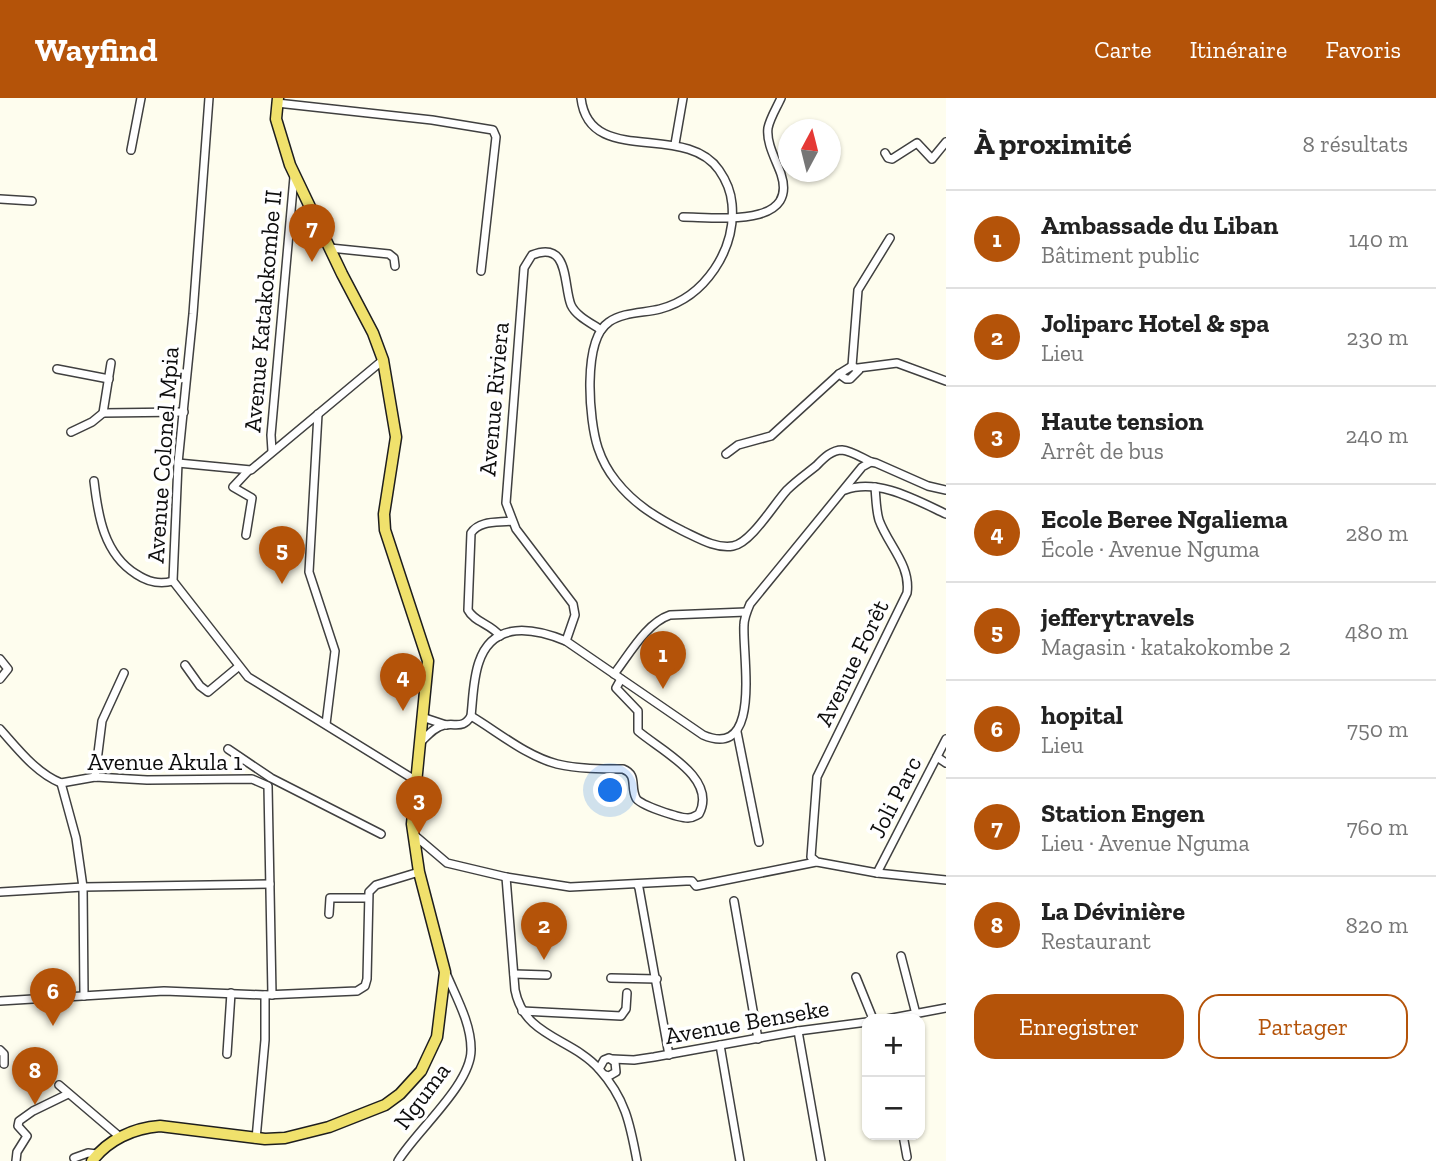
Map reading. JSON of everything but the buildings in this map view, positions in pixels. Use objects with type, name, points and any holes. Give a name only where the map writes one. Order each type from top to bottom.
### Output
[{"type":"main road","points":[[95,1158],[120,1137],[148,1127],[160,1126],[256,1139],[285,1138],[329,1127],[384,1105],[400,1094],[421,1071],[437,1037],[445,972],[419,872],[412,811],[428,656],[385,530],[384,514],[396,437],[383,360],[373,332],[294,174],[278,127],[277,100]]},
{"type":"street","points":[[131,150],[141,98]]},
{"type":"street","name":"Avenue Colonel Mpia","points":[[209,98],[178,463],[173,581],[238,667],[259,685],[415,780]]},
{"type":"street","points":[[581,98],[590,122],[608,136],[675,144],[698,152],[717,167],[730,190],[733,217],[719,263],[697,291],[661,309],[609,321],[601,330],[592,353],[592,422],[601,456],[617,482],[641,506],[658,518],[716,545],[730,547],[748,537],[790,487],[832,452],[847,451],[928,486],[946,490]]},
{"type":"street","points":[[675,144],[683,98]]},
{"type":"street","points":[[683,217],[755,215],[776,208],[781,199],[782,178],[768,133],[781,98]]},
{"type":"street","points":[[277,100],[493,130],[496,138],[481,271]]},
{"type":"street","points":[[885,153],[892,159],[917,144],[932,159],[946,142]]},
{"type":"street","name":"Avenue Katakokombe II","points":[[272,452],[271,435],[294,174]]},
{"type":"street","points":[[0,199],[32,201]]},
{"type":"street","points":[[726,454],[738,445],[771,436],[839,374],[848,380],[859,372],[855,367],[859,290],[890,238]]},
{"type":"street","points":[[330,248],[389,254],[394,258],[395,266]]},
{"type":"street","name":"Avenue Riviera","points":[[566,641],[575,615],[573,604],[512,522],[506,503],[524,268],[532,255],[549,253],[559,258],[572,306],[578,314],[601,330]]},
{"type":"street","points":[[178,463],[248,471],[254,469],[383,360]]},
{"type":"street","points":[[103,413],[111,363]]},
{"type":"street","points":[[855,367],[897,363],[946,380]]},
{"type":"street","points":[[57,369],[109,379]]},
{"type":"street","points":[[71,432],[92,422],[103,413],[184,412]]},
{"type":"street","points":[[318,414],[309,572],[335,652],[326,724]]},
{"type":"street","points":[[422,718],[461,726],[471,716],[478,663],[484,652],[500,636],[510,631],[534,630],[566,641],[703,734],[720,739],[737,732],[743,721],[745,708],[746,612],[755,597],[862,467],[871,463]]},
{"type":"street","points":[[246,535],[252,498],[233,487],[248,471]]},
{"type":"street","points":[[94,481],[100,520],[117,559],[149,581],[173,581]]},
{"type":"street","points":[[844,491],[860,486],[875,487],[946,514]]},
{"type":"street","points":[[919,502],[928,486]]},
{"type":"street","name":"Avenue Forêt","points":[[815,860],[817,776],[907,593],[902,564],[879,519],[875,487]]},
{"type":"street","points":[[500,636],[491,627],[472,617],[468,610],[471,533],[482,524],[512,522]]},
{"type":"street","points":[[471,716],[532,754],[552,762],[582,768],[623,769],[633,777],[635,796],[639,802],[673,816],[689,818],[699,814],[703,801],[698,782],[689,771],[638,731],[638,710],[616,688],[618,677],[652,626],[662,618],[670,615],[746,612]]},
{"type":"street","points":[[0,659],[8,669],[0,679]]},
{"type":"street","points":[[185,665],[200,686],[208,692],[238,667]]},
{"type":"street","points":[[95,777],[102,721],[124,673]]},
{"type":"street","points":[[420,743],[434,730],[446,725]]},
{"type":"street","name":"Avenue Akula 1","points":[[0,729],[23,755],[61,783],[95,777],[147,780],[252,779],[270,782],[269,995],[256,1139]]},
{"type":"street","points":[[737,732],[759,842]]},
{"type":"street","name":"Joli Parc","points":[[877,873],[946,739]]},
{"type":"street","points":[[228,749],[270,782],[381,834]]},
{"type":"street","points":[[937,757],[946,763]]},
{"type":"street","points":[[61,783],[76,838],[83,887],[84,996]]},
{"type":"street","points":[[413,833],[447,863],[506,877],[570,887],[686,881],[692,881],[696,886],[815,860],[877,873],[946,880]]},
{"type":"street","points":[[0,1001],[164,991],[269,995],[357,992],[365,986],[368,898],[371,887],[419,872]]},
{"type":"street","points":[[506,877],[514,974],[522,1012],[533,1023],[609,1076],[616,1069],[634,1060]]},
{"type":"street","points":[[0,892],[83,887],[270,884]]},
{"type":"street","points":[[634,884],[639,888],[670,1055]]},
{"type":"street","points":[[329,914],[330,898],[368,898]]},
{"type":"street","points":[[734,901],[758,1039]]},
{"type":"street","points":[[901,956],[916,1014],[946,1008]]},
{"type":"street","name":"Nguma","points":[[398,1161],[456,1087],[471,1059],[470,1040],[462,1010],[445,972]]},
{"type":"street","points":[[514,974],[547,975]]},
{"type":"street","points":[[856,977],[871,1014]]},
{"type":"street","points":[[611,978],[657,979]]},
{"type":"street","points":[[227,1055],[231,993]]},
{"type":"street","points":[[522,1012],[621,1016],[626,1009],[627,993]]},
{"type":"street","name":"Avenue Benseke","points":[[634,1060],[798,1031],[862,1023]]},
{"type":"street","points":[[798,1031],[821,1161]]},
{"type":"street","points":[[720,1045],[740,1161]]},
{"type":"street","points":[[0,1050],[4,1054],[4,1064]]},
{"type":"street","points":[[582,1056],[634,1060]]},
{"type":"street","points":[[609,1059],[616,1069],[638,1161]]},
{"type":"street","points":[[609,1059],[600,1064],[602,1072],[621,1098]]},
{"type":"street","points":[[59,1085],[120,1137]]},
{"type":"street","points":[[16,1161],[17,1152],[27,1136],[20,1129],[19,1121],[68,1094]]},
{"type":"street","points":[[904,1140],[907,1157]]},
{"type":"street","points":[[74,1158],[88,1153],[95,1158]]},
{"type":"place","name":"Station Engen","points":[[312,262]]},
{"type":"place","name":"jefferytravels","points":[[282,584]]},
{"type":"place","name":"Ambassade du Liban","points":[[663,689]]},
{"type":"place","name":"Ecole Beree Ngaliema","points":[[403,711]]},
{"type":"place","name":"Haute tension","points":[[419,834]]},
{"type":"place","name":"Joliparc Hotel & spa","points":[[544,960]]},
{"type":"place","name":"hopital","points":[[53,1026]]},
{"type":"place","name":"La Dévinière","points":[[35,1105]]}]
